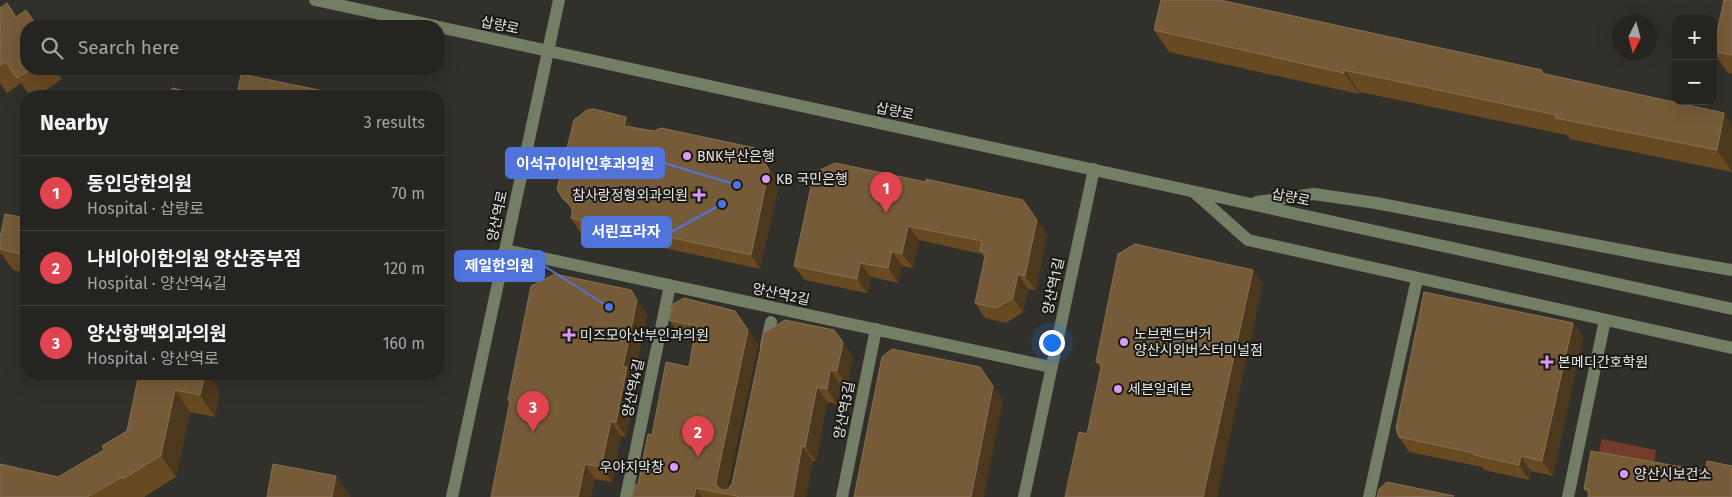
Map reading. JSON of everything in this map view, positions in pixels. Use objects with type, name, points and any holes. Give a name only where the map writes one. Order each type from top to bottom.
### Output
[{"type":"street","name":"삽량로","points":[[315,0],[405,20]]},
{"type":"street","name":"양산역로","points":[[452,497],[559,0]]},
{"type":"street","name":"삽량로","points":[[445,29],[1732,309]]},
{"type":"street","name":"양산역1길","points":[[1024,497],[1094,169]]},
{"type":"street","points":[[1193,191],[1248,240],[1732,348]]},
{"type":"street","points":[[1249,203],[1314,194],[1376,202],[1643,255],[1732,270]]},
{"type":"street","name":"양산역2길","points":[[505,250],[1051,367]]},
{"type":"street","points":[[1369,497],[1417,279]]},
{"type":"street","name":"양산역4길","points":[[626,497],[670,285]]},
{"type":"street","points":[[1568,497],[1605,320]]},
{"type":"street","points":[[763,360],[771,322]]},
{"type":"street","name":"양산역3길","points":[[842,497],[876,329]]},
{"type":"shaded area","points":[[1602,439],[1656,450],[1653,470],[1595,466]]},
{"type":"building","points":[[1161,0],[1220,0],[1542,70],[1541,73],[1672,102],[1672,105],[1687,105],[1724,113],[1717,150],[1555,118],[1556,115],[1344,70],[1344,73],[1154,30]]},
{"type":"building","points":[[1724,0],[1732,0],[1732,55],[1717,52],[1717,32]]},
{"type":"building","points":[[7,3],[16,17],[26,10],[33,20],[20,20],[20,75],[22,75],[17,78],[6,62],[0,66],[0,8]]},
{"type":"building","points":[[241,75],[246,75],[319,90],[238,90]]},
{"type":"building","points":[[594,109],[626,117],[624,126],[654,131],[661,128],[755,148],[769,170],[751,255],[628,228],[627,230],[571,218],[573,207],[563,199],[557,189],[574,120],[587,110]]},
{"type":"building","points":[[835,163],[926,182],[926,179],[1023,200],[1037,220],[1025,276],[1018,274],[1013,298],[996,308],[975,303],[986,252],[980,251],[982,241],[908,226],[902,254],[892,251],[888,268],[860,263],[857,279],[794,266],[814,173]]},
{"type":"building","points":[[5,214],[20,217],[20,254],[0,249],[0,238]]},
{"type":"building","points":[[1135,244],[1253,270],[1203,497],[1065,497],[1079,432],[1087,434],[1102,363],[1096,362],[1118,254]]},
{"type":"building","points":[[555,274],[631,290],[637,300],[623,367],[627,367],[616,422],[611,421],[601,467],[585,464],[578,497],[491,497],[531,286]]},
{"type":"building","points":[[1424,292],[1573,323],[1542,461],[1521,456],[1519,465],[1399,437],[1396,428]]},
{"type":"building","points":[[684,298],[735,311],[748,330],[716,481],[716,485],[722,490],[727,490],[732,484],[764,333],[785,320],[834,330],[843,342],[837,371],[830,370],[827,389],[817,387],[805,447],[802,446],[793,497],[737,497],[696,488],[694,497],[632,497],[635,484],[638,485],[648,434],[652,435],[666,362],[689,367],[696,326],[669,320],[673,304]]},
{"type":"building","points":[[892,349],[980,367],[993,386],[971,497],[854,497],[882,357]]},
{"type":"building","points":[[138,380],[204,380],[200,395],[175,390],[161,455],[123,479],[122,477],[87,497],[0,497],[0,464],[58,477],[104,450],[102,446],[127,431]]},
{"type":"building","points":[[1591,451],[1705,471],[1707,461],[1732,466],[1732,497],[1588,497],[1589,490],[1584,489]]},
{"type":"building","points":[[273,464],[336,476],[332,497],[267,497]]},
{"type":"building","points":[[1387,482],[1454,496],[1377,497],[1379,489]]},
{"type":"place","name":"BNK부산은행","points":[[687,156]]},
{"type":"place","name":"KB 국민은행","points":[[766,179]]},
{"type":"place","name":"이석규이비인후과의원","points":[[737,185]]},
{"type":"place","name":"참사랑정형외과의원","points":[[699,195]]},
{"type":"place","name":"서린프라자","points":[[722,204]]},
{"type":"place","name":"동인당한의원","points":[[886,213]]},
{"type":"place","name":"제일한의원","points":[[609,307]]},
{"type":"place","name":"미즈모아산부인과의원","points":[[569,335]]},
{"type":"place","name":"노브랜드버거 양산시외버스터미널점","points":[[1124,342]]},
{"type":"place","name":"본메디간호학원","points":[[1547,362]]},
{"type":"place","name":"세븐일레븐","points":[[1118,389]]},
{"type":"place","name":"양산항맥외과의원","points":[[533,432]]},
{"type":"place","name":"나비아이한의원 양산중부점","points":[[698,457]]},
{"type":"place","name":"우야지막창","points":[[674,467]]},
{"type":"place","name":"양산시보건소","points":[[1624,474]]}]
